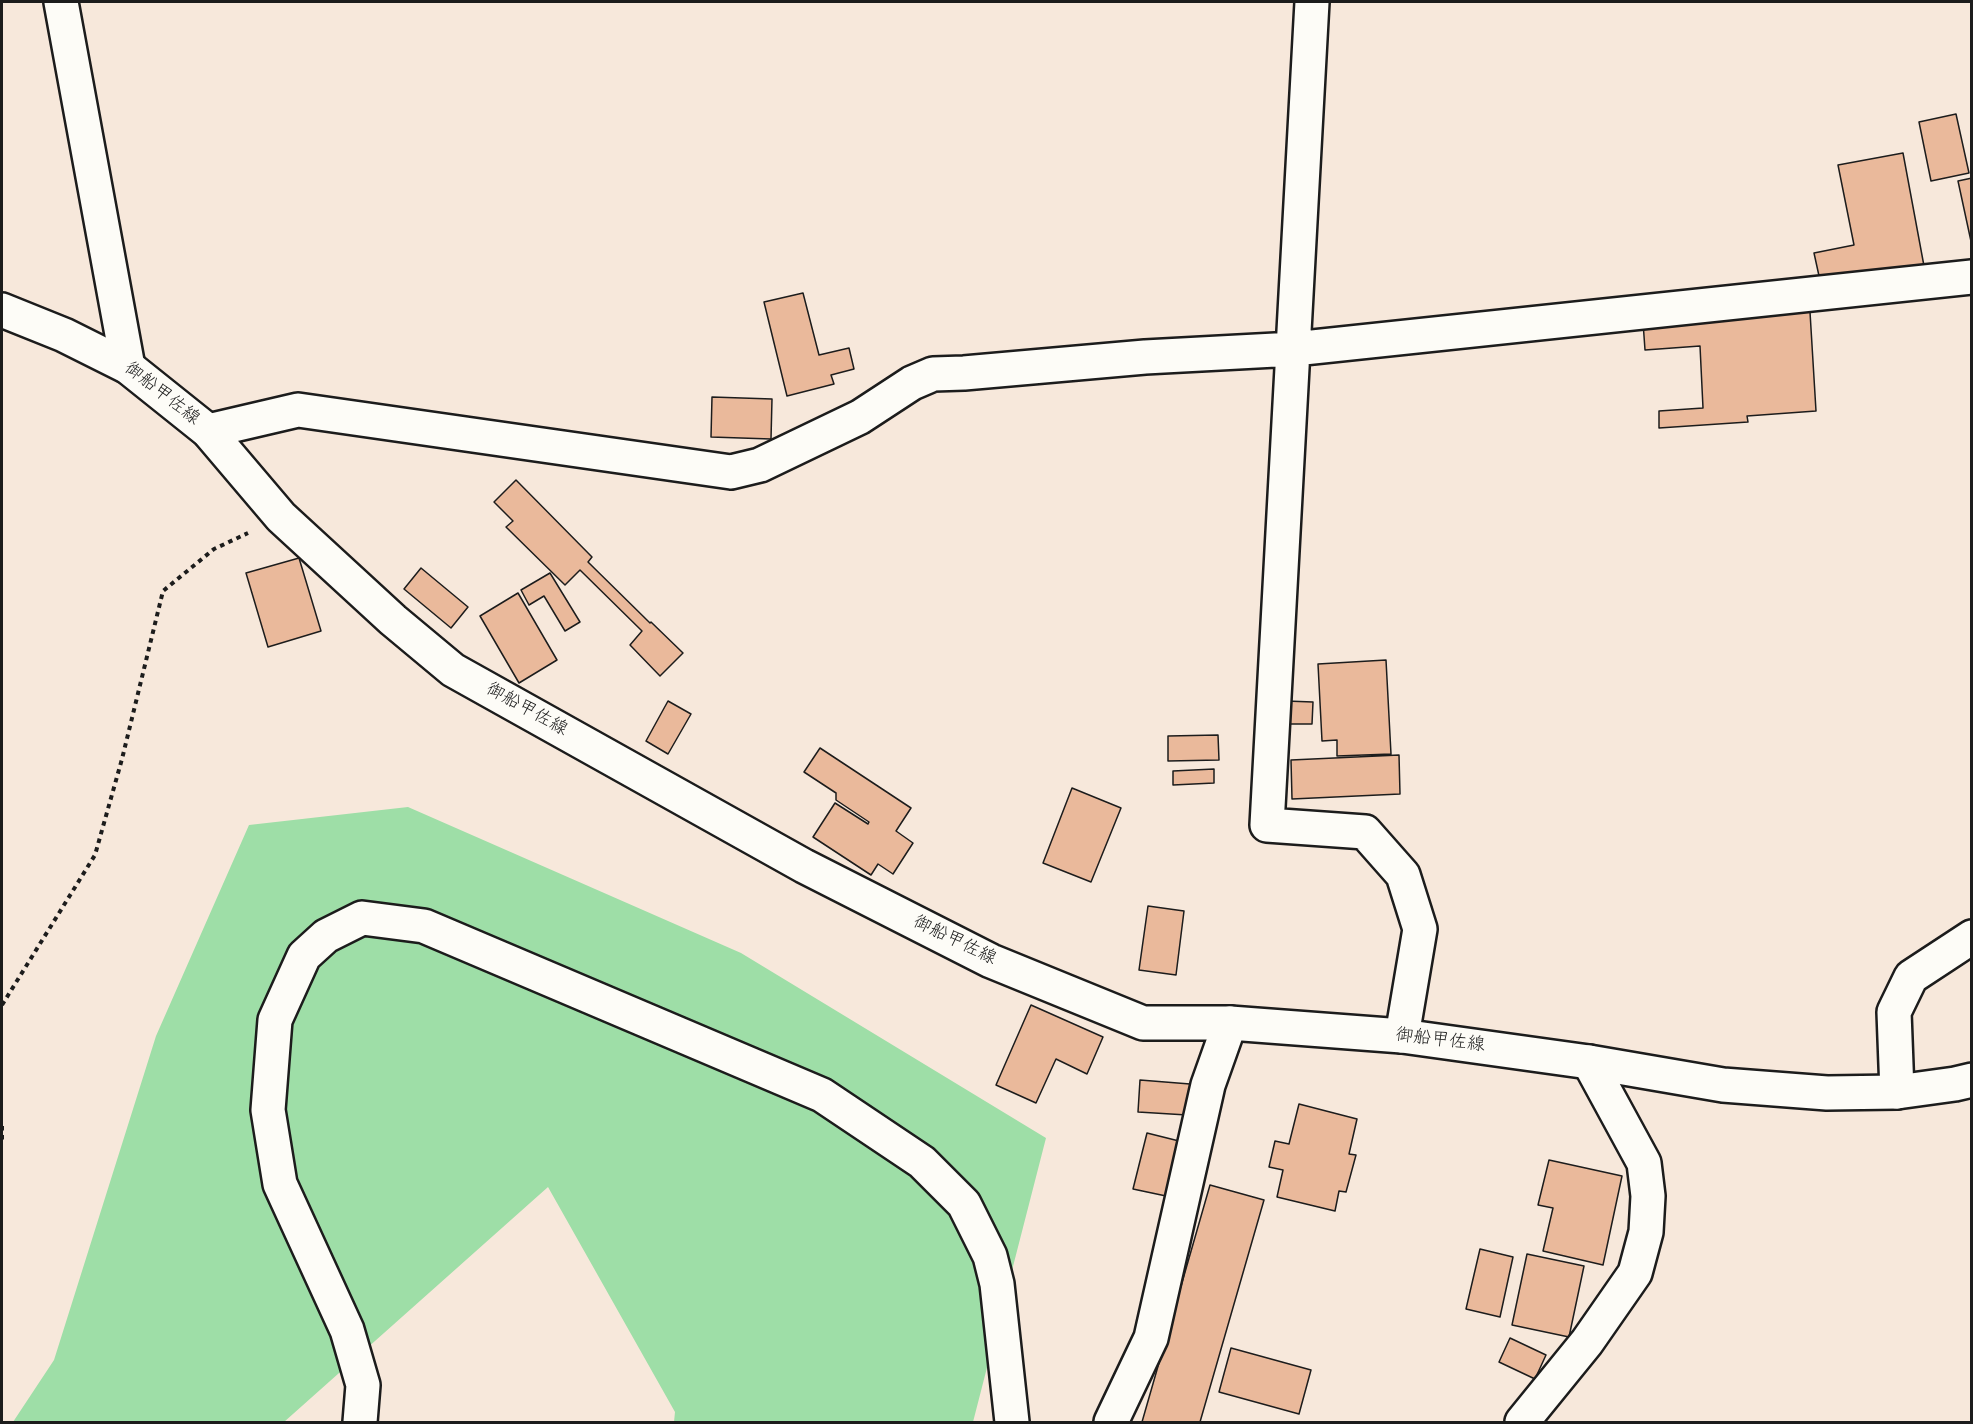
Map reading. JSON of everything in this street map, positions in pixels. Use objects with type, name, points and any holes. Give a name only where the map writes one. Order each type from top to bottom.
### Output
[{"type":"street","points":[[61,2],[128,367]]},
{"type":"street","points":[[1312,2],[1267,825],[1365,832],[1403,875],[1420,929],[1402,1036]]},
{"type":"street","points":[[208,431],[297,410],[731,472],[760,465],[860,417],[912,383],[933,374],[1145,357],[1294,349],[1971,277]]},
{"type":"street","name":"御船甲佐線","points":[[2,310],[64,334],[128,367],[208,431],[281,517],[376,605],[453,670],[804,866],[991,962],[1143,1023],[1230,1023],[1402,1036],[1589,1062],[1723,1085],[1827,1092],[1897,1092],[1971,1080]]},
{"type":"street","points":[[360,1422],[363,1384],[348,1330],[280,1184],[268,1110],[275,1020],[304,956],[326,936],[362,918],[424,926],[822,1095],[922,1162],[964,1204],[990,1256],[997,1284],[1012,1422]]},
{"type":"street","points":[[1897,1092],[1894,1012],[1911,977],[1971,938]]},
{"type":"street","points":[[1111,1422],[1151,1338],[1208,1085],[1230,1023]]},
{"type":"street","points":[[1522,1422],[1587,1342],[1635,1274],[1646,1232],[1648,1196],[1644,1163],[1589,1062]]},
{"type":"path","points":[[2,1005],[95,855],[122,759],[163,591],[214,549],[281,517]]},
{"type":"path","points":[[2,1126],[2,1144]]},
{"type":"green space","points":[[408,807],[741,953],[1046,1138],[973,1422],[674,1422],[675,1412],[548,1187],[284,1422],[13,1422],[54,1360],[156,1036],[249,825]]},
{"type":"building","points":[[1956,114],[1969,173],[1931,181],[1919,122]]},
{"type":"building","points":[[1903,153],[1924,266],[1821,285],[1814,253],[1854,245],[1838,165]]},
{"type":"building","points":[[1972,178],[1972,246],[1958,181]]},
{"type":"building","points":[[803,293],[819,355],[849,348],[854,369],[831,375],[834,384],[787,396],[764,302]]},
{"type":"building","points":[[1810,312],[1816,411],[1747,416],[1748,422],[1659,428],[1659,411],[1703,408],[1700,346],[1645,350],[1643,322]]},
{"type":"building","points":[[712,397],[772,399],[771,439],[711,437]]},
{"type":"building","points":[[516,480],[592,557],[588,562],[683,653],[660,676],[630,645],[642,631],[580,570],[565,585],[506,527],[513,521],[494,502]]},
{"type":"building","points":[[299,558],[321,631],[268,647],[246,573]]},
{"type":"building","points":[[421,568],[468,607],[451,628],[404,589]]},
{"type":"building","points":[[550,573],[580,622],[565,631],[544,596],[529,605],[521,590]]},
{"type":"building","points":[[518,593],[557,660],[519,683],[480,616]]},
{"type":"building","points":[[1386,660],[1391,754],[1337,756],[1337,740],[1322,741],[1318,664]]},
{"type":"building","points":[[668,701],[691,714],[668,754],[646,741]]},
{"type":"building","points":[[1286,701],[1313,702],[1312,724],[1285,724]]},
{"type":"building","points":[[1218,735],[1219,760],[1168,761],[1168,736]]},
{"type":"building","points":[[820,748],[911,808],[896,831],[913,843],[893,874],[878,864],[871,875],[813,837],[835,803],[868,824],[869,822],[836,800],[836,793],[804,772]]},
{"type":"building","points":[[1399,755],[1400,794],[1292,799],[1291,760]]},
{"type":"building","points":[[1214,769],[1214,783],[1173,785],[1173,771]]},
{"type":"building","points":[[1072,788],[1121,808],[1091,882],[1043,863]]},
{"type":"building","points":[[1148,906],[1184,911],[1176,975],[1139,970]]},
{"type":"building","points":[[1031,1005],[1103,1037],[1087,1074],[1056,1059],[1036,1103],[996,1085]]},
{"type":"building","points":[[1140,1080],[1190,1084],[1187,1115],[1138,1112]]},
{"type":"building","points":[[1299,1104],[1357,1119],[1349,1154],[1356,1155],[1346,1192],[1339,1191],[1335,1211],[1277,1197],[1283,1170],[1269,1167],[1275,1141],[1289,1144]]},
{"type":"building","points":[[1147,1133],[1179,1141],[1166,1196],[1133,1189]]},
{"type":"building","points":[[1549,1160],[1622,1176],[1603,1265],[1543,1251],[1553,1208],[1538,1205]]},
{"type":"building","points":[[1210,1185],[1264,1200],[1200,1422],[1142,1422]]},
{"type":"building","points":[[1480,1249],[1513,1257],[1500,1317],[1466,1309]]},
{"type":"building","points":[[1527,1254],[1584,1266],[1569,1337],[1512,1325]]},
{"type":"building","points":[[1510,1338],[1546,1355],[1535,1379],[1499,1362]]},
{"type":"building","points":[[1231,1348],[1311,1370],[1299,1414],[1219,1392]]}]
